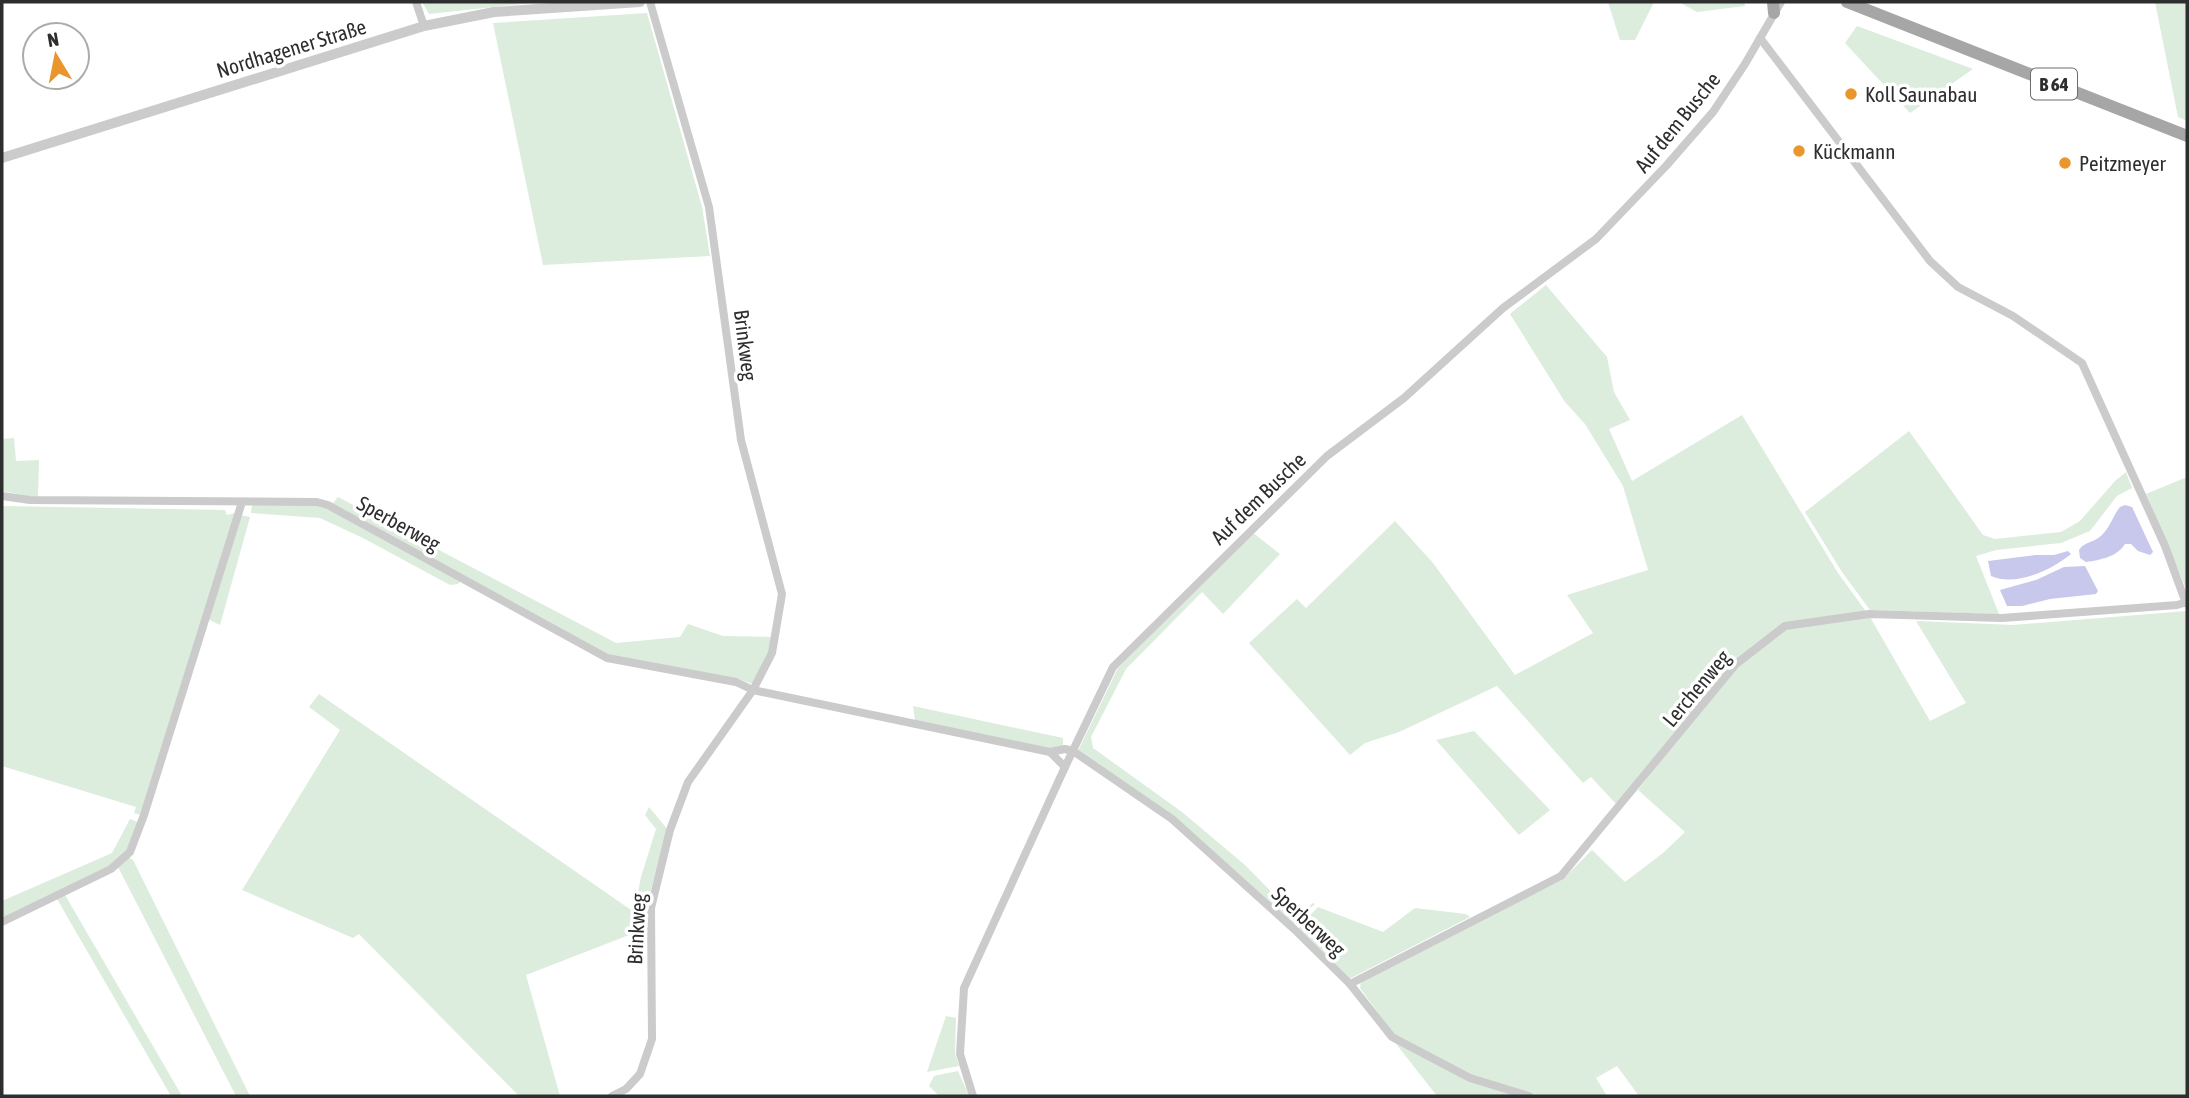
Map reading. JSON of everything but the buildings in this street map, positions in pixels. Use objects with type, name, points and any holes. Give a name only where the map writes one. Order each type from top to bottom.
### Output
[{"type":"main road","name":"B 64","points":[[1847,2],[2187,136]]},
{"type":"street","points":[[416,2],[424,26]]},
{"type":"street","name":"Nordhagener Straße","points":[[2,158],[424,26],[494,12],[640,2]]},
{"type":"street","name":"Brinkweg","points":[[612,1096],[626,1089],[640,1074],[652,1039],[651,908],[670,830],[688,782],[753,690],[772,653],[782,594],[741,440],[709,207],[650,2]]},
{"type":"street","name":"Auf dem Busche","points":[[973,1096],[960,1054],[964,988],[1113,667],[1326,456],[1404,398],[1503,308],[1596,239],[1713,112],[1760,37],[1776,5]]},
{"type":"street","points":[[1760,37],[1930,261],[1958,288],[2013,316],[2082,363],[2165,546],[2186,603]]},
{"type":"street","name":"Sperberweg","points":[[2,496],[30,500],[317,502],[328,505],[607,658],[736,682],[753,690]]},
{"type":"street","points":[[2,922],[111,869],[130,852],[145,815],[242,502]]},
{"type":"street","name":"Lerchenweg","points":[[1350,984],[1561,876],[1736,664],[1786,626],[1869,614],[2003,618],[2186,603]]},
{"type":"street","points":[[753,690],[1049,752],[1065,749],[1073,751]]},
{"type":"street","name":"Sperberweg","points":[[1073,751],[1171,819],[1294,929],[1350,984],[1392,1037],[1470,1078],[1529,1096]]},
{"type":"street","points":[[1049,752],[1065,767]]},
{"type":"green space","points":[[422,2],[539,2],[429,14]]},
{"type":"green space","points":[[1608,2],[1654,2],[1635,40],[1620,40]]},
{"type":"green space","points":[[1679,2],[1744,2],[1745,6],[1697,12]]},
{"type":"green space","points":[[2155,2],[2187,2],[2187,121],[2178,117]]},
{"type":"green space","points":[[647,13],[702,207],[710,256],[543,265],[493,23]]},
{"type":"green space","points":[[1857,26],[1973,69],[1910,113],[1845,43]]},
{"type":"green space","points":[[1546,285],[1607,357],[1614,392],[1630,420],[1609,429],[1632,481],[1742,415],[1838,573],[1870,617],[1930,721],[1966,703],[1916,621],[2013,625],[2187,611],[2187,1096],[1639,1096],[1617,1066],[1596,1078],[1607,1096],[1437,1096],[1393,1040],[1395,1036],[1360,988],[1361,982],[1562,880],[1592,850],[1625,882],[1663,853],[1685,832],[1638,790],[1680,736],[1617,805],[1591,777],[1583,783],[1497,686],[1399,732],[1365,743],[1350,755],[1249,643],[1297,599],[1306,608],[1395,521],[1433,563],[1515,675],[1593,633],[1567,595],[1648,570],[1623,486],[1585,424],[1565,402],[1510,314]]},
{"type":"green space","points":[[1909,431],[1983,535],[1995,539],[2061,532],[2080,521],[2126,472],[2132,488],[2117,496],[2090,531],[2061,543],[1996,550],[1976,556],[1999,614],[1870,610],[1842,572],[1805,512]]},
{"type":"green space","points":[[14,438],[16,461],[39,460],[38,498],[2,491],[2,439]]},
{"type":"green space","points":[[2187,477],[2187,591],[2146,494]]},
{"type":"green space","points":[[338,497],[616,643],[680,637],[688,624],[723,636],[771,637],[769,653],[753,684],[607,655],[333,503]]},
{"type":"green space","points":[[316,504],[461,580],[458,584],[450,585],[320,518],[251,513],[252,505]]},
{"type":"green space","points":[[2,506],[225,510],[227,515],[235,513],[141,815],[134,813],[136,807],[2,766]]},
{"type":"green space","points":[[240,515],[250,517],[220,625],[208,619]]},
{"type":"green space","points":[[1252,532],[1280,554],[1223,614],[1202,592],[1126,669],[1091,737],[1093,748],[1182,812],[1245,865],[1296,917],[1315,904],[1293,925],[1240,876],[1078,751],[1118,668]]},
{"type":"green space","points":[[319,694],[634,912],[641,877],[656,829],[645,815],[649,807],[668,830],[650,893],[647,928],[526,975],[560,1096],[519,1096],[359,934],[353,938],[242,890],[340,730],[309,707]]},
{"type":"green space","points":[[913,706],[1063,738],[1063,746],[1050,748],[915,721]]},
{"type":"green space","points":[[1474,731],[1550,810],[1519,835],[1436,740]]},
{"type":"green space","points":[[130,819],[140,823],[128,851],[111,865],[2,919],[2,901],[112,853]]},
{"type":"green space","points":[[128,857],[133,860],[250,1096],[236,1096],[118,867]]},
{"type":"green space","points":[[65,895],[182,1096],[171,1096],[57,899]]},
{"type":"green space","points":[[1318,907],[1383,932],[1415,908],[1466,914],[1470,917],[1349,979],[1297,930]]},
{"type":"green space","points":[[946,1016],[956,1018],[955,1054],[959,1066],[927,1072]]},
{"type":"green space","points":[[958,1071],[969,1096],[939,1096],[929,1086],[934,1076]]},
{"type":"water","points":[[2120,507],[2132,507],[2153,552],[2150,555],[2138,551],[2131,544],[2125,544],[2118,552],[2102,559],[2086,562],[2080,558],[2081,547],[2102,535]]},
{"type":"water","points":[[2068,551],[2071,554],[2063,560],[2033,575],[2011,579],[1991,576],[1988,561],[2054,555]]},
{"type":"water","points":[[2085,566],[2098,591],[2096,594],[2007,606],[2000,590],[2036,580],[2064,567]]},
{"type":"place","name":"Koll Saunabau","points":[[1851,94]]},
{"type":"place","name":"Kückmann","points":[[1799,151]]},
{"type":"place","name":"Peitzmeyer","points":[[2065,163]]}]
